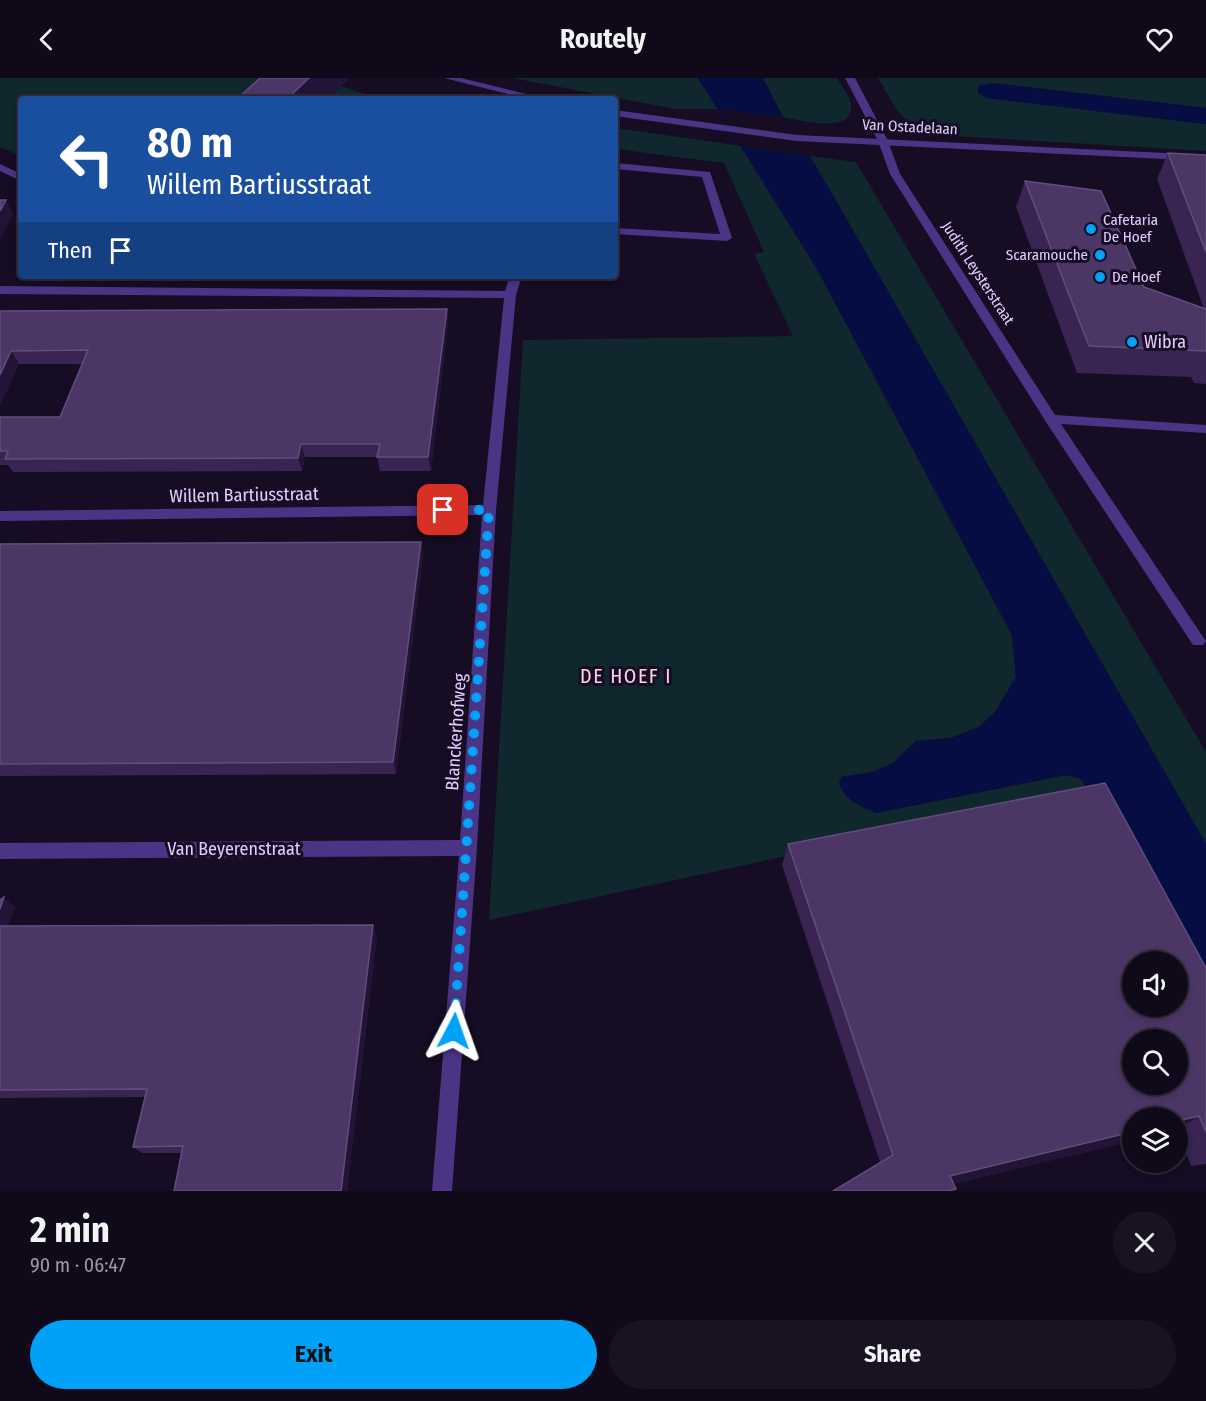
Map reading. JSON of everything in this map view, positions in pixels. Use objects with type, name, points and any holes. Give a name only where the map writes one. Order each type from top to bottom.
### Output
[{"type":"street","points":[[449,78],[528,96]]},
{"type":"street","name":"Judith Leysterstraat","points":[[850,78],[883,141],[896,174],[1051,419],[1198,641]]},
{"type":"street","name":"Van Ostadelaan","points":[[618,114],[797,138],[1206,158]]},
{"type":"street","points":[[618,166],[706,174],[727,238],[618,231]]},
{"type":"street","points":[[0,167],[18,176]]},
{"type":"street","points":[[55,289],[60,279]]},
{"type":"street","name":"Blanckerhofweg","points":[[442,1191],[468,848],[489,510],[510,295],[515,279]]},
{"type":"street","points":[[0,290],[510,295]]},
{"type":"street","points":[[1051,419],[1206,429]]},
{"type":"street","name":"Willem Bartiusstraat","points":[[0,516],[489,510]]},
{"type":"street","name":"Van Beyerenstraat","points":[[0,851],[468,848]]},
{"type":"green space","points":[[0,78],[316,78],[372,96],[18,96],[18,155],[0,147]]},
{"type":"green space","points":[[512,78],[698,78],[718,109],[675,109],[618,98],[618,96],[607,96]]},
{"type":"green space","points":[[763,78],[837,78],[850,100],[850,113],[845,120],[825,124],[783,117]]},
{"type":"green space","points":[[878,78],[1206,78],[1206,108],[993,83],[977,90],[987,98],[1206,124],[1206,151],[953,136],[952,129],[922,125],[905,118],[893,104]]},
{"type":"green space","points":[[618,128],[742,146],[817,269],[1012,635],[1016,677],[995,712],[979,727],[951,738],[926,740],[907,749],[893,763],[872,772],[842,777],[876,813],[1066,775],[1081,779],[1089,791],[489,920],[523,340],[793,336],[754,254],[764,252],[724,163],[618,149]]},
{"type":"green space","points":[[810,156],[856,162],[1206,752],[1206,844]]},
{"type":"green space","points":[[88,279],[459,279],[88,280]]},
{"type":"shaded area","points":[[698,78],[763,78],[783,119],[810,156],[1206,844],[1206,1007],[1188,974],[1188,951],[1175,951],[1081,779],[1066,775],[876,813],[854,802],[842,789],[839,783],[842,777],[872,772],[893,763],[916,741],[951,738],[979,727],[995,712],[1016,677],[1012,635],[817,269]]},
{"type":"shaded area","points":[[993,83],[1206,108],[1206,124],[987,98],[978,93],[978,86]]},
{"type":"pier","points":[[718,109],[783,117],[810,156],[742,147]]},
{"type":"building","points":[[260,78],[309,78],[290,96],[240,96]]},
{"type":"building","points":[[1168,153],[1206,155],[1206,252]]},
{"type":"building","points":[[1025,181],[1101,191],[1144,287],[1206,309],[1206,351],[1089,346]]},
{"type":"building","points":[[0,200],[6,200],[0,211]]},
{"type":"building","points":[[447,309],[428,457],[377,457],[380,444],[301,444],[298,458],[5,459],[8,451],[0,451],[0,417],[60,417],[88,350],[11,351],[0,375],[0,311]]},
{"type":"building","points":[[421,542],[393,762],[0,764],[0,544]]},
{"type":"building","points":[[1105,783],[1206,968],[1206,1132],[1199,1116],[1188,1119],[1188,1107],[1122,1107],[1122,1134],[950,1176],[956,1189],[948,1191],[833,1191],[893,1155],[788,844]]},
{"type":"building","points":[[373,925],[341,1191],[174,1191],[183,1146],[133,1147],[147,1089],[0,1090],[0,926]]},
{"type":"place","name":"Cafetaria De Hoef","points":[[1091,229]]},
{"type":"place","name":"Scaramouche","points":[[1100,255]]},
{"type":"place","name":"De Hoef","points":[[1100,277]]},
{"type":"place","name":"Wibra","points":[[1132,342]]},
{"type":"district","name":"DE HOEF I","points":[[626,676]]},
{"type":"route","points":[[443,510],[489,510],[454,1031]]}]
